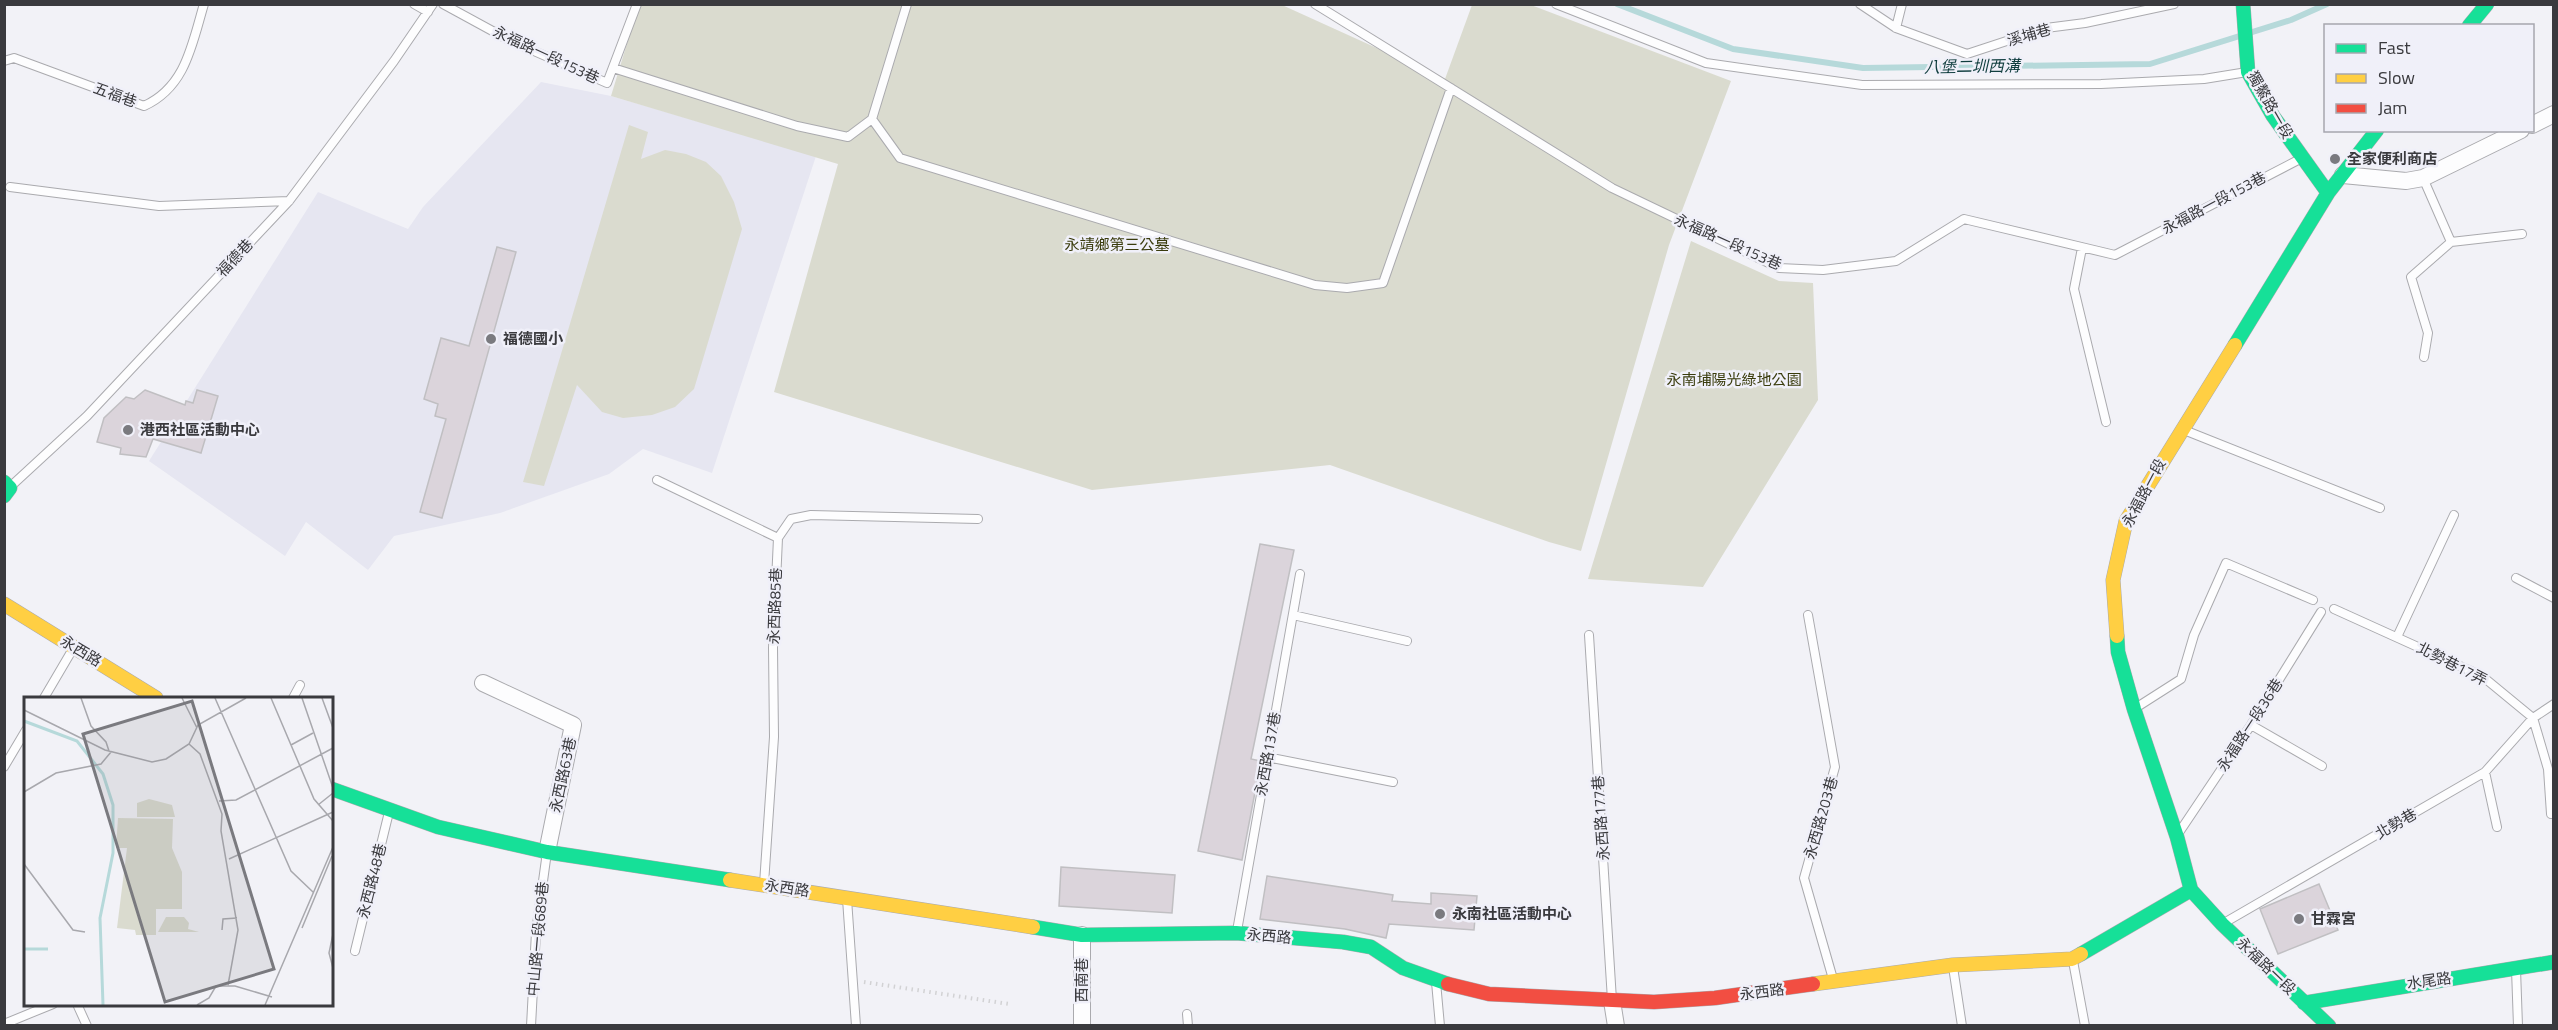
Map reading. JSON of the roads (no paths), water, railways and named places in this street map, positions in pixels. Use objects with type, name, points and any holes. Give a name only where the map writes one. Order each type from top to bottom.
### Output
[{"type":"street","name":"獨鰲路一段","points":[[2243,4],[2248,72],[2273,116],[2328,193]]},
{"type":"street","points":[[2471,24],[2487,4]]},
{"type":"street","points":[[2534,124],[2553,114]]},
{"type":"street","name":"永福路一段","points":[[2329,1026],[2222,924],[2191,890],[2177,837],[2134,710],[2118,652],[2113,580],[2126,521],[2180,429],[2328,193],[2375,132]]},
{"type":"street","points":[[2343,175],[2406,181],[2423,178],[2517,132]]},
{"type":"street","name":"永西路","points":[[4,604],[153,697]]},
{"type":"street","name":"永西路63巷","points":[[483,683],[573,725],[547,852]]},
{"type":"street","name":"永西路","points":[[333,789],[438,827],[547,852],[1082,935],[1236,933],[1343,942],[1371,947],[1403,968],[1436,981],[1489,994],[1654,1002],[1715,998],[1953,965],[2072,959],[2191,890]]},
{"type":"street","name":"西南巷","points":[[1082,935],[1082,1026]]},
{"type":"street","name":"水尾路","points":[[2304,1003],[2406,984],[2553,962]]},
{"type":"street","points":[[1612,1000],[1616,1026]]},
{"type":"lane","name":"五福巷","points":[[4,61],[14,58],[144,106],[158,100],[171,89],[176,81],[185,64],[204,4]]},
{"type":"lane","points":[[414,4],[431,8]]},
{"type":"lane","name":"永福路一段153巷","points":[[443,4],[509,40],[607,83],[637,4]]},
{"type":"lane","points":[[613,68],[796,126],[848,137],[872,119],[908,4]]},
{"type":"lane","name":"永福路一段153巷","points":[[1315,4],[1612,188],[1779,267],[1823,270],[1896,261],[1964,219],[2115,255],[2302,158]]},
{"type":"lane","points":[[1556,4],[1706,63],[1862,85],[2101,84],[2205,79],[2248,72]]},
{"type":"lane","name":"溪埔巷","points":[[1860,4],[1896,28],[1967,54],[2046,28],[2085,23],[2174,4]]},
{"type":"lane","points":[[1896,28],[1902,4]]},
{"type":"lane","name":"福德巷","points":[[6,489],[87,416],[289,201],[394,62],[431,8]]},
{"type":"lane","points":[[872,119],[900,158],[1316,285],[1347,288],[1383,283],[1450,88]]},
{"type":"lane","points":[[2423,178],[2451,242]]},
{"type":"lane","points":[[10,187],[159,206],[289,201]]},
{"type":"lane","points":[[2424,357],[2428,333],[2411,278],[2451,242],[2522,234]]},
{"type":"lane","points":[[2082,248],[2074,289],[2106,422]]},
{"type":"lane","points":[[2180,429],[2380,508]]},
{"type":"lane","points":[[657,480],[778,538],[791,519],[811,515],[978,519]]},
{"type":"lane","points":[[2397,637],[2454,515]]},
{"type":"lane","name":"永西路85巷","points":[[764,884],[774,736],[773,648],[778,538]]},
{"type":"lane","points":[[2134,710],[2181,679],[2194,635],[2226,563],[2313,600]]},
{"type":"lane","name":"永西路137巷","points":[[1236,933],[1300,574]]},
{"type":"lane","points":[[2516,578],[2553,598]]},
{"type":"lane","name":"北勢巷17弄","points":[[2334,609],[2482,676],[2533,718]]},
{"type":"lane","name":"永福路一段36巷","points":[[2177,837],[2251,725],[2320,612]]},
{"type":"lane","points":[[1293,615],[1407,641]]},
{"type":"lane","name":"永西路203巷","points":[[1808,615],[1835,767],[1804,878],[1834,983]]},
{"type":"lane","name":"永西路177巷","points":[[1589,635],[1612,1000]]},
{"type":"lane","points":[[45,697],[74,647]]},
{"type":"lane","points":[[294,697],[300,685]]},
{"type":"lane","name":"北勢巷","points":[[2222,924],[2485,772],[2533,718],[2553,704]]},
{"type":"lane","points":[[2533,718],[2548,769],[2551,814]]},
{"type":"lane","points":[[2251,725],[2322,766]]},
{"type":"lane","points":[[4,767],[24,733]]},
{"type":"lane","points":[[1267,757],[1393,782]]},
{"type":"lane","points":[[2485,772],[2497,827]]},
{"type":"lane","name":"永西路48巷","points":[[355,951],[390,810]]},
{"type":"lane","name":"中山路一段689巷","points":[[531,1026],[536,932],[547,852]]},
{"type":"lane","points":[[847,898],[856,1026]]},
{"type":"lane","points":[[2072,959],[2085,1026]]},
{"type":"lane","points":[[1953,965],[1962,1026]]},
{"type":"lane","points":[[2516,969],[2518,1026]]},
{"type":"lane","points":[[1436,981],[1440,1026]]},
{"type":"lane","points":[[4,1024],[50,1006]]},
{"type":"lane","points":[[77,1006],[87,1026]]},
{"type":"lane","points":[[1188,1014],[1188,1026]]},
{"type":"waterway","name":"八堡二圳西溝","points":[[1617,4],[1733,49],[1863,68],[2150,64],[2291,20],[2327,4]]},
{"type":"place","name":"全家便利商店","points":[[2335,159]]},
{"type":"place","name":"福德國小","points":[[491,339]]},
{"type":"place","name":"港西社區活動中心","points":[[128,430]]},
{"type":"place","name":"永南社區活動中心","points":[[1440,914]]},
{"type":"place","name":"甘霖宮","points":[[2299,919]]},
{"type":"park label","name":"永靖鄉第三公墓","points":[[1117,245]]},
{"type":"park label","name":"永南埔陽光綠地公園","points":[[1734,380]]}]
